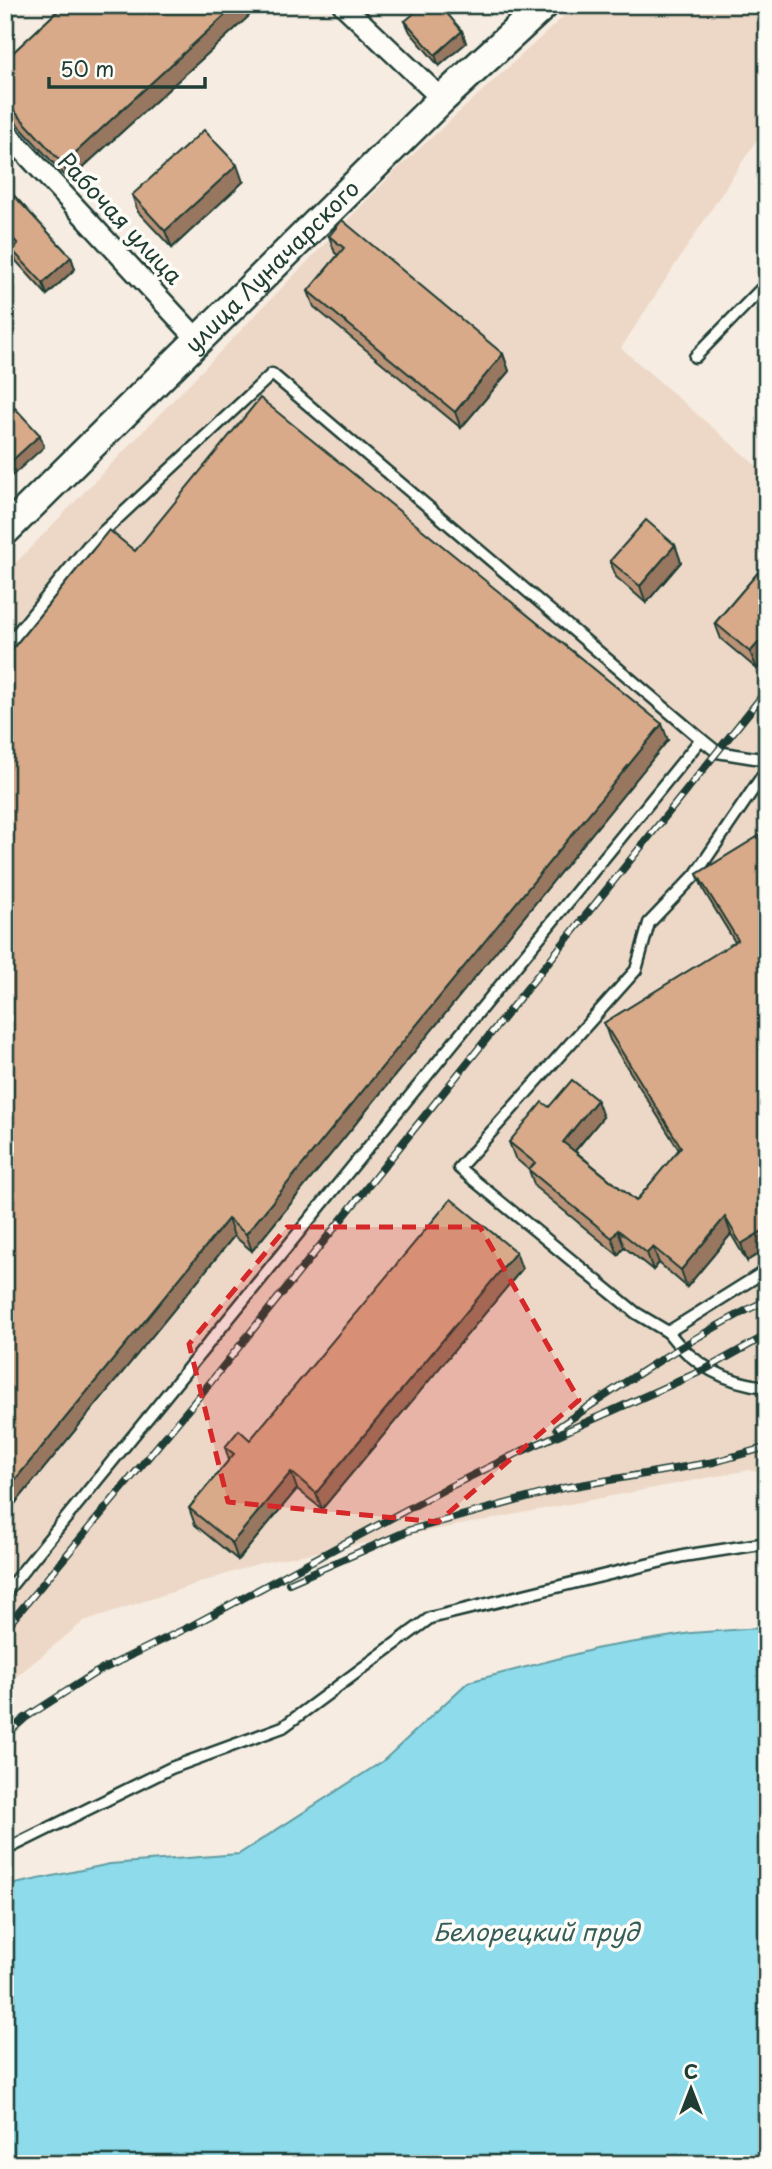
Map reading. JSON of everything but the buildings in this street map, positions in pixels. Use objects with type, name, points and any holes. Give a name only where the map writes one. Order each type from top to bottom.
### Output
[{"type":"street","points":[[343,5],[442,99]]},
{"type":"street","name":"улица Луначарского","points":[[5,531],[442,99],[544,5]]},
{"type":"street","name":"Рабочая улица","points":[[5,131],[199,341]]},
{"type":"lane","points":[[695,357],[767,283]]},
{"type":"lane","points":[[5,648],[89,546],[272,374],[701,739],[717,751],[767,760]]},
{"type":"lane","points":[[5,1593],[701,739]]},
{"type":"lane","points":[[767,769],[695,875],[649,923],[636,970],[459,1168],[636,1313],[668,1332],[680,1347],[706,1369],[743,1385],[767,1387]]},
{"type":"lane","points":[[668,1332],[767,1270]]},
{"type":"lane","points":[[5,1850],[171,1769],[283,1727],[430,1618],[683,1556],[767,1543]]},
{"type":"highlighted area","points":[[287,1227],[480,1227],[579,1400],[438,1522],[228,1502],[189,1344]]},
{"type":"shaded area","points":[[576,5],[758,5],[767,14],[767,124],[621,348],[767,475],[767,1475],[749,1470],[260,1563],[84,1621],[5,1686],[5,574],[395,171]]},
{"type":"water","name":"Белорецкий пруд","points":[[760,1628],[767,1635],[767,2164],[5,2164],[5,1886],[110,1864],[239,1854],[383,1761],[468,1682],[599,1648],[691,1633]]},
{"type":"railway","points":[[5,1629],[201,1394],[767,690]]},
{"type":"railway","points":[[557,1428],[686,1344],[767,1300]]},
{"type":"railway","points":[[5,1736],[25,1718],[95,1673],[193,1625],[445,1489],[522,1451],[706,1369],[767,1335]]},
{"type":"railway","points":[[289,1583],[410,1530],[563,1488],[714,1462],[767,1447]]}]
